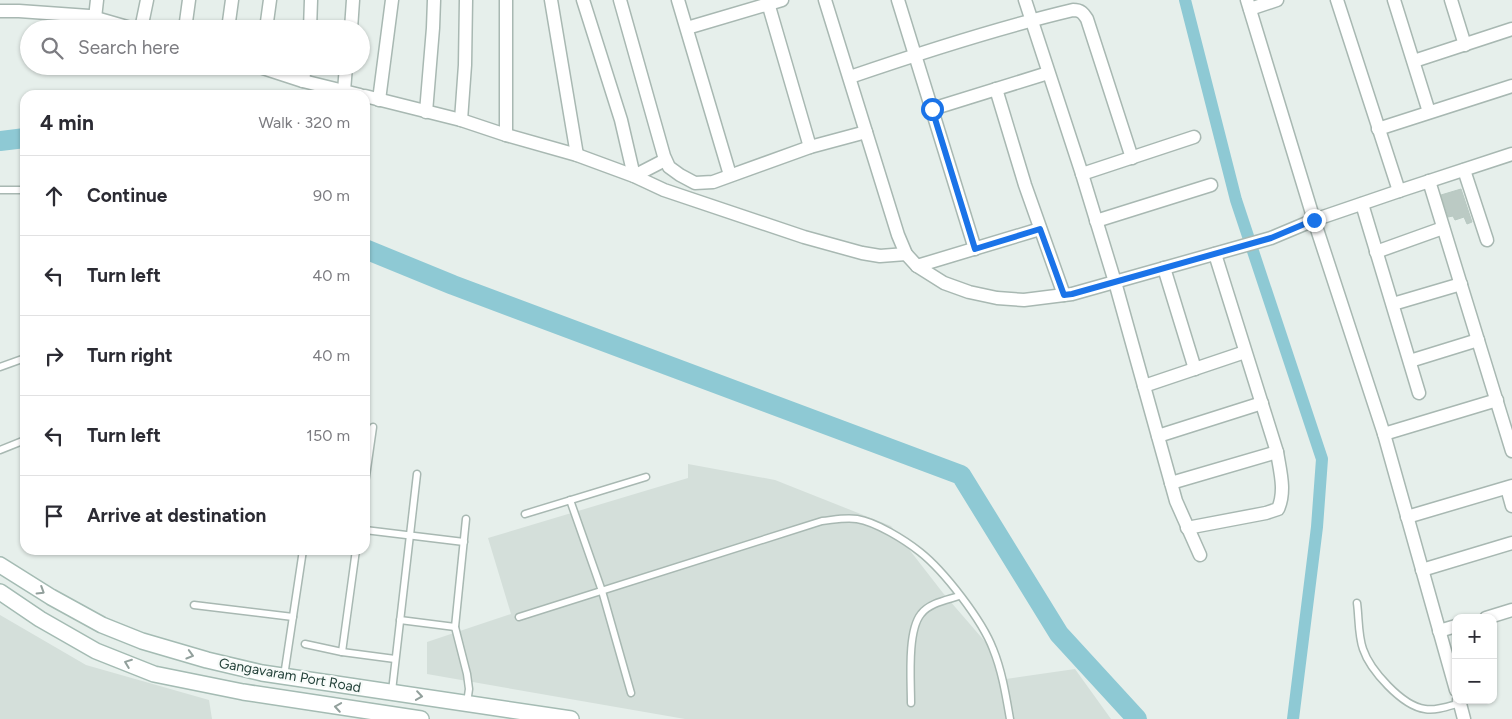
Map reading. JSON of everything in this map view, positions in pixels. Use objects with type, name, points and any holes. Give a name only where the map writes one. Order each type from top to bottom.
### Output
[{"type":"street","points":[[92,17],[98,0]]},
{"type":"street","points":[[143,20],[147,0]]},
{"type":"street","points":[[186,20],[189,0]]},
{"type":"street","points":[[229,20],[232,0]]},
{"type":"street","points":[[267,20],[270,0]]},
{"type":"street","points":[[310,20],[311,0]]},
{"type":"street","points":[[352,20],[353,0]]},
{"type":"street","points":[[379,100],[392,0]]},
{"type":"street","points":[[426,112],[434,0]]},
{"type":"street","points":[[460,120],[466,0]]},
{"type":"street","points":[[506,0],[506,135]]},
{"type":"street","points":[[552,0],[577,155]]},
{"type":"street","points":[[583,0],[621,120],[634,176]]},
{"type":"street","points":[[620,0],[666,160],[669,167],[680,175],[695,183],[713,182],[810,147],[866,132]]},
{"type":"street","points":[[678,0],[730,175]]},
{"type":"street","points":[[686,28],[782,0]]},
{"type":"street","points":[[825,0],[906,254],[917,266],[944,283],[969,292],[997,298],[1024,300],[1072,294],[1271,238],[1314,220],[1512,154]]},
{"type":"street","points":[[900,0],[914,55],[975,249]]},
{"type":"street","points":[[1025,0],[1115,282],[1176,501],[1200,555]]},
{"type":"street","points":[[1277,0],[1248,4],[1314,220],[1384,434],[1452,676]]},
{"type":"street","points":[[1337,0],[1399,191]]},
{"type":"street","points":[[1394,0],[1429,112]]},
{"type":"street","points":[[1451,0],[1466,45]]},
{"type":"street","points":[[768,3],[810,147]]},
{"type":"street","points":[[0,10],[70,14],[102,20]]},
{"type":"street","points":[[850,77],[914,55],[1032,20],[1078,10],[1087,19],[1132,158]]},
{"type":"street","points":[[1414,62],[1512,29]]},
{"type":"street","points":[[932,109],[1048,73]]},
{"type":"street","points":[[285,75],[340,90]]},
{"type":"street","points":[[303,81],[304,75]]},
{"type":"street","points":[[344,90],[345,75]]},
{"type":"street","points":[[1378,129],[1512,86]]},
{"type":"street","points":[[996,89],[1025,185],[1064,295]]},
{"type":"street","points":[[370,97],[460,120],[577,155],[634,176],[664,190],[804,237],[880,256],[906,254]]},
{"type":"street","points":[[1082,174],[1194,137]]},
{"type":"street","points":[[634,176],[666,160]]},
{"type":"street","points":[[1464,170],[1487,240]]},
{"type":"street","points":[[1429,181],[1512,450]]},
{"type":"street","points":[[1096,221],[1211,185]]},
{"type":"street","points":[[1362,204],[1420,393]]},
{"type":"street","points":[[1376,252],[1444,228]]},
{"type":"street","points":[[917,266],[1040,229]]},
{"type":"street","points":[[1187,528],[1259,515],[1278,509],[1282,500],[1277,452],[1214,254]]},
{"type":"street","points":[[1164,268],[1195,368]]},
{"type":"street","points":[[1393,304],[1461,284]]},
{"type":"street","points":[[1410,361],[1478,340]]},
{"type":"street","points":[[1144,386],[1245,352]]},
{"type":"street","points":[[1384,434],[1497,400]]},
{"type":"street","points":[[1158,436],[1262,403]]},
{"type":"street","points":[[1171,483],[1277,452]]},
{"type":"street","points":[[1407,517],[1509,487],[1512,506]]},
{"type":"street","points":[[1422,570],[1512,543]]},
{"type":"street","name":"Gangavaram Port Road","points":[[0,565],[51,597],[94,620],[142,641],[207,660],[262,673],[571,719]]},
{"type":"street","name":"Gangavaram Port Road","points":[[0,592],[40,619],[96,651],[154,674],[243,692],[421,719]]},
{"type":"street","points":[[1497,615],[1512,610]]},
{"type":"street","points":[[1439,631],[1452,627]]},
{"type":"street","points":[[1460,704],[1464,719]]},
{"type":"lane","points":[[0,190],[20,190]]},
{"type":"lane","points":[[0,367],[20,360]]},
{"type":"lane","points":[[370,447],[373,426]]},
{"type":"lane","points":[[0,450],[20,442]]},
{"type":"lane","points":[[392,692],[417,474]]},
{"type":"lane","points":[[525,514],[646,476]]},
{"type":"lane","points":[[570,500],[602,591],[630,693]]},
{"type":"lane","points":[[519,618],[822,521],[843,518],[856,519],[880,527],[920,552],[942,574],[976,617],[993,648],[1003,683],[1010,719]]},
{"type":"lane","points":[[466,519],[455,627],[468,674],[467,703]]},
{"type":"lane","points":[[370,531],[464,542]]},
{"type":"lane","points":[[284,676],[302,555]]},
{"type":"lane","points":[[342,652],[355,555]]},
{"type":"lane","points":[[911,703],[912,637],[914,625],[922,613],[937,603],[959,596]]},
{"type":"lane","points":[[1357,603],[1362,647],[1372,666],[1392,689],[1400,697],[1424,709],[1434,709],[1452,704]]},
{"type":"lane","points":[[194,605],[292,617]]},
{"type":"lane","points":[[400,620],[455,627]]},
{"type":"lane","points":[[305,644],[342,652],[395,659]]},
{"type":"shaded area","points":[[688,464],[775,480],[891,526],[943,593],[988,645],[999,680],[1075,669],[1111,719],[685,719],[427,674],[427,642],[511,614],[488,538],[688,478]]},
{"type":"shaded area","points":[[0,615],[86,665],[209,700],[212,719],[0,719]]},
{"type":"building","points":[[1461,189],[1472,222],[1467,224],[1464,217],[1455,220],[1453,216],[1448,217],[1441,195]]},
{"type":"waterway","points":[[1185,0],[1236,200],[1322,459],[1317,527],[1293,719]]},
{"type":"waterway","points":[[0,141],[20,139]]},
{"type":"waterway","points":[[370,251],[453,285],[961,475],[1059,634],[1137,719]]},
{"type":"route","points":[[932,109],[975,249],[1040,229],[1064,295],[1271,238],[1314,220]]}]
